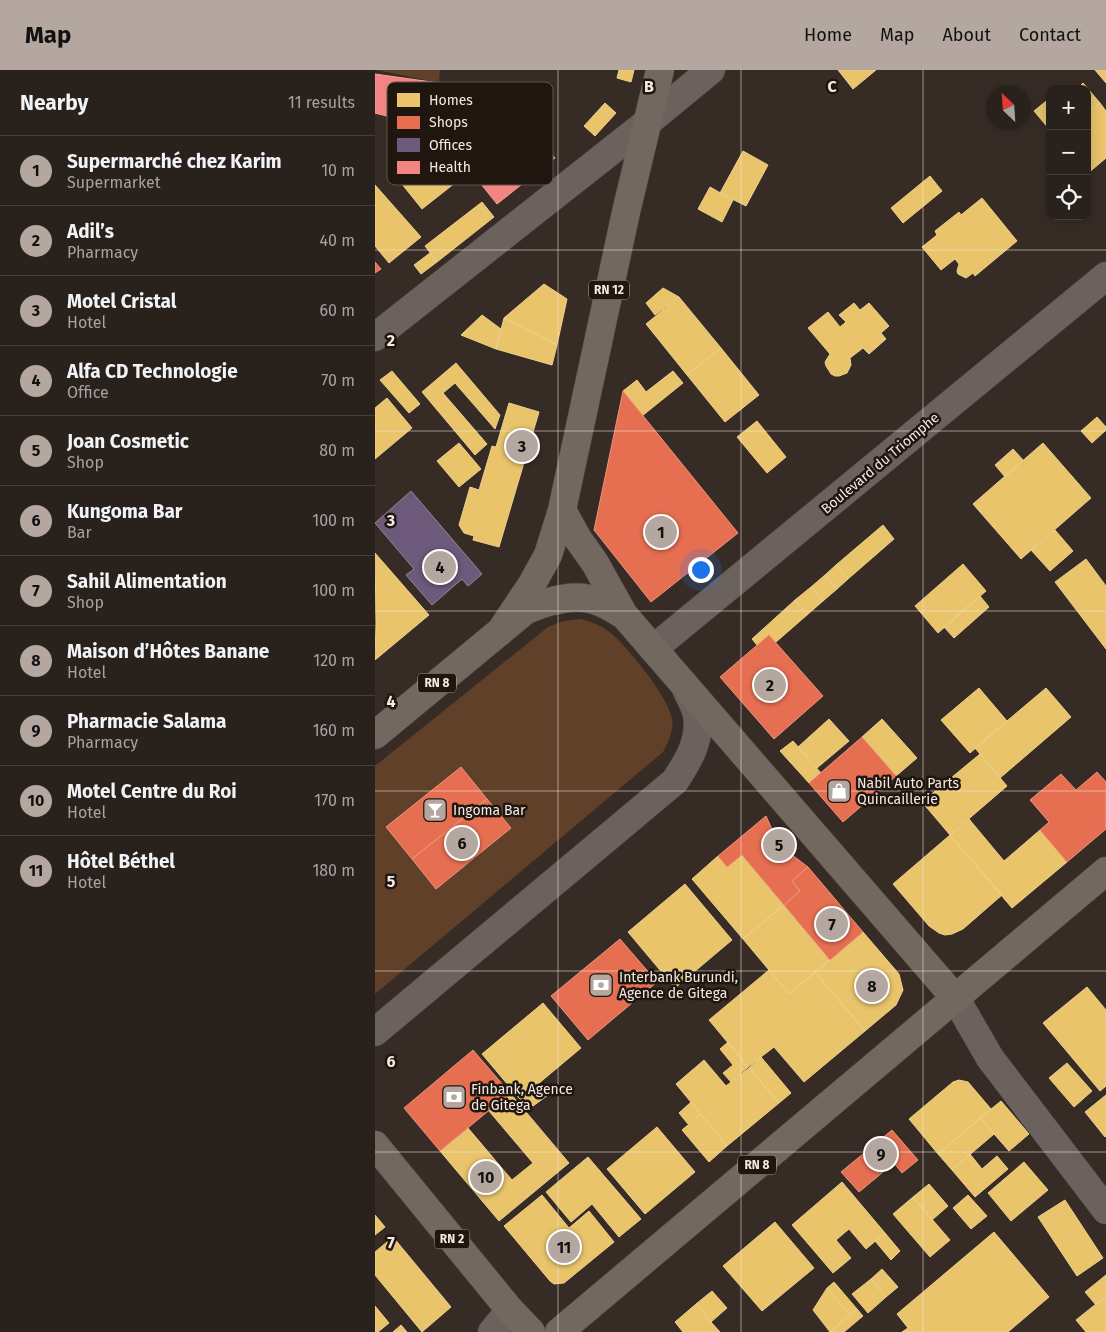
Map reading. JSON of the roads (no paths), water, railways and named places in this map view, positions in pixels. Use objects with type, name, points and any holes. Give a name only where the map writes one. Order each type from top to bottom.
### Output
[{"type":"main road","name":"RN 12","points":[[562,510],[626,212],[660,70]]},
{"type":"main road","name":"RN 8","points":[[562,510],[624,615],[956,999]]},
{"type":"main road","name":"RN 8","points":[[500,632],[532,584],[548,555],[562,510]]},
{"type":"main road","name":"RN 8","points":[[375,735],[526,610],[549,600],[577,598],[598,601],[624,615]]},
{"type":"main road","name":"RN 8","points":[[559,1332],[1106,871]]},
{"type":"main road","name":"RN 2","points":[[375,1145],[510,1310],[531,1332]]},
{"type":"street","points":[[375,337],[711,70]]},
{"type":"street","name":"Boulevard du Triomphe","points":[[653,649],[1106,276]]},
{"type":"street","points":[[375,1032],[675,781],[689,760],[697,740],[697,715],[685,686]]},
{"type":"street","points":[[956,999],[990,1058],[1106,1210]]},
{"type":"street","points":[[492,1332],[510,1310]]},
{"type":"place","name":"Motel Cristal","points":[[522,446]]},
{"type":"place","name":"Supermarché chez Karim","points":[[661,532]]},
{"type":"place","name":"Alfa CD Technologie","points":[[440,567]]},
{"type":"place","name":"Adil’s","points":[[770,685]]},
{"type":"place","name":"Nabil Auto Parts Quincaillerie","points":[[839,791]]},
{"type":"place","name":"Ingoma Bar","points":[[435,810]]},
{"type":"place","name":"Kungoma Bar","points":[[462,843]]},
{"type":"place","name":"Joan Cosmetic","points":[[779,845]]},
{"type":"place","name":"Sahil Alimentation","points":[[832,924]]},
{"type":"place","name":"Interbank Burundi, Agence de Gitega","points":[[601,985]]},
{"type":"place","name":"Maison d’Hôtes Banane","points":[[872,986]]},
{"type":"place","name":"Finbank, Agence de Gitega","points":[[454,1097]]},
{"type":"place","name":"Pharmacie Salama","points":[[881,1154]]},
{"type":"place","name":"Motel Centre du Roi","points":[[486,1177]]},
{"type":"place","name":"Hôtel Béthel","points":[[564,1247]]}]
